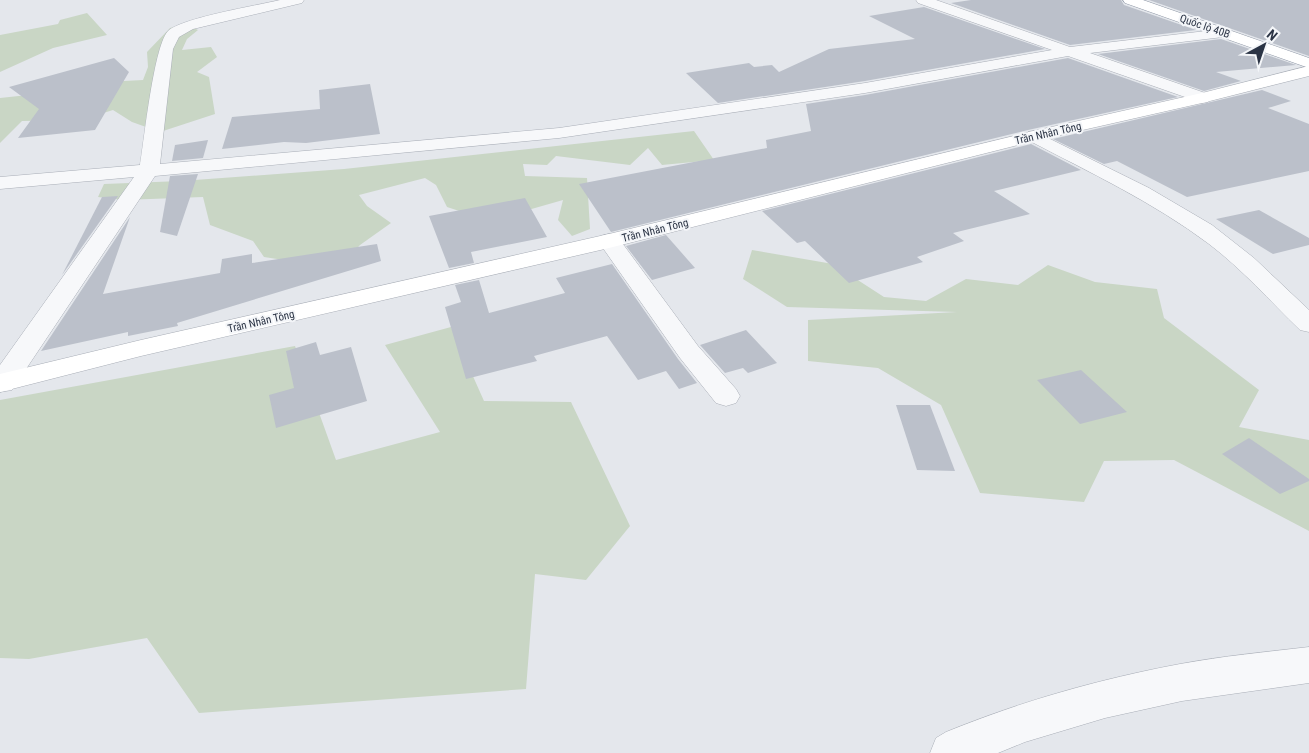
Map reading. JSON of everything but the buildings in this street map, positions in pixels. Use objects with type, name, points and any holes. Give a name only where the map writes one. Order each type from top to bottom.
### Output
[{"type":"main road","name":"Quốc lộ 40B","points":[[1130,0],[1309,63]]},
{"type":"main road","name":"Trần Nhân Tông","points":[[1,383],[141,348],[610,241],[1034,136],[1202,98],[1309,71]]},
{"type":"street","points":[[1,383],[149,170],[166,49],[173,34],[188,26],[297,0]]},
{"type":"street","points":[[923,0],[1202,98]]},
{"type":"street","points":[[0,183],[375,151],[558,133],[865,88],[1072,51],[1223,32]]},
{"type":"street","points":[[1034,136],[1165,206],[1205,230],[1309,324]]},
{"type":"street","points":[[610,241],[689,352],[726,396]]},
{"type":"street","points":[[951,753],[961,747],[1026,722],[1104,699],[1182,682],[1309,665]]},
{"type":"green space","points":[[87,13],[107,35],[53,48],[0,72],[0,35],[58,24],[60,20]]},
{"type":"green space","points":[[185,24],[198,30],[187,39],[182,50],[211,47],[217,57],[197,72],[209,77],[215,114],[160,132],[132,122],[113,110],[81,120],[22,121],[0,143],[0,98],[28,95],[68,84],[143,80],[148,67],[147,52],[170,28]]},
{"type":"green space","points":[[694,131],[714,160],[662,165],[648,148],[630,165],[556,156],[547,165],[523,164],[525,176],[587,178],[590,229],[572,236],[558,220],[563,200],[490,221],[447,207],[436,185],[425,178],[359,195],[367,206],[391,223],[360,245],[346,260],[310,264],[264,257],[253,241],[210,225],[203,197],[124,200],[98,197],[104,184],[181,181],[344,169]]},
{"type":"green space","points":[[752,250],[833,264],[884,297],[926,301],[966,279],[1018,285],[1048,265],[1095,282],[1157,289],[1164,318],[1259,390],[1239,427],[1309,440],[1309,531],[1174,460],[1104,461],[1084,502],[980,493],[941,405],[878,368],[808,361],[808,320],[957,312],[787,307],[743,279]]},
{"type":"green space","points":[[451,327],[484,401],[571,402],[630,526],[586,580],[535,574],[526,689],[199,713],[147,638],[29,659],[0,658],[0,400],[295,346],[336,460],[440,432],[385,345]]}]
